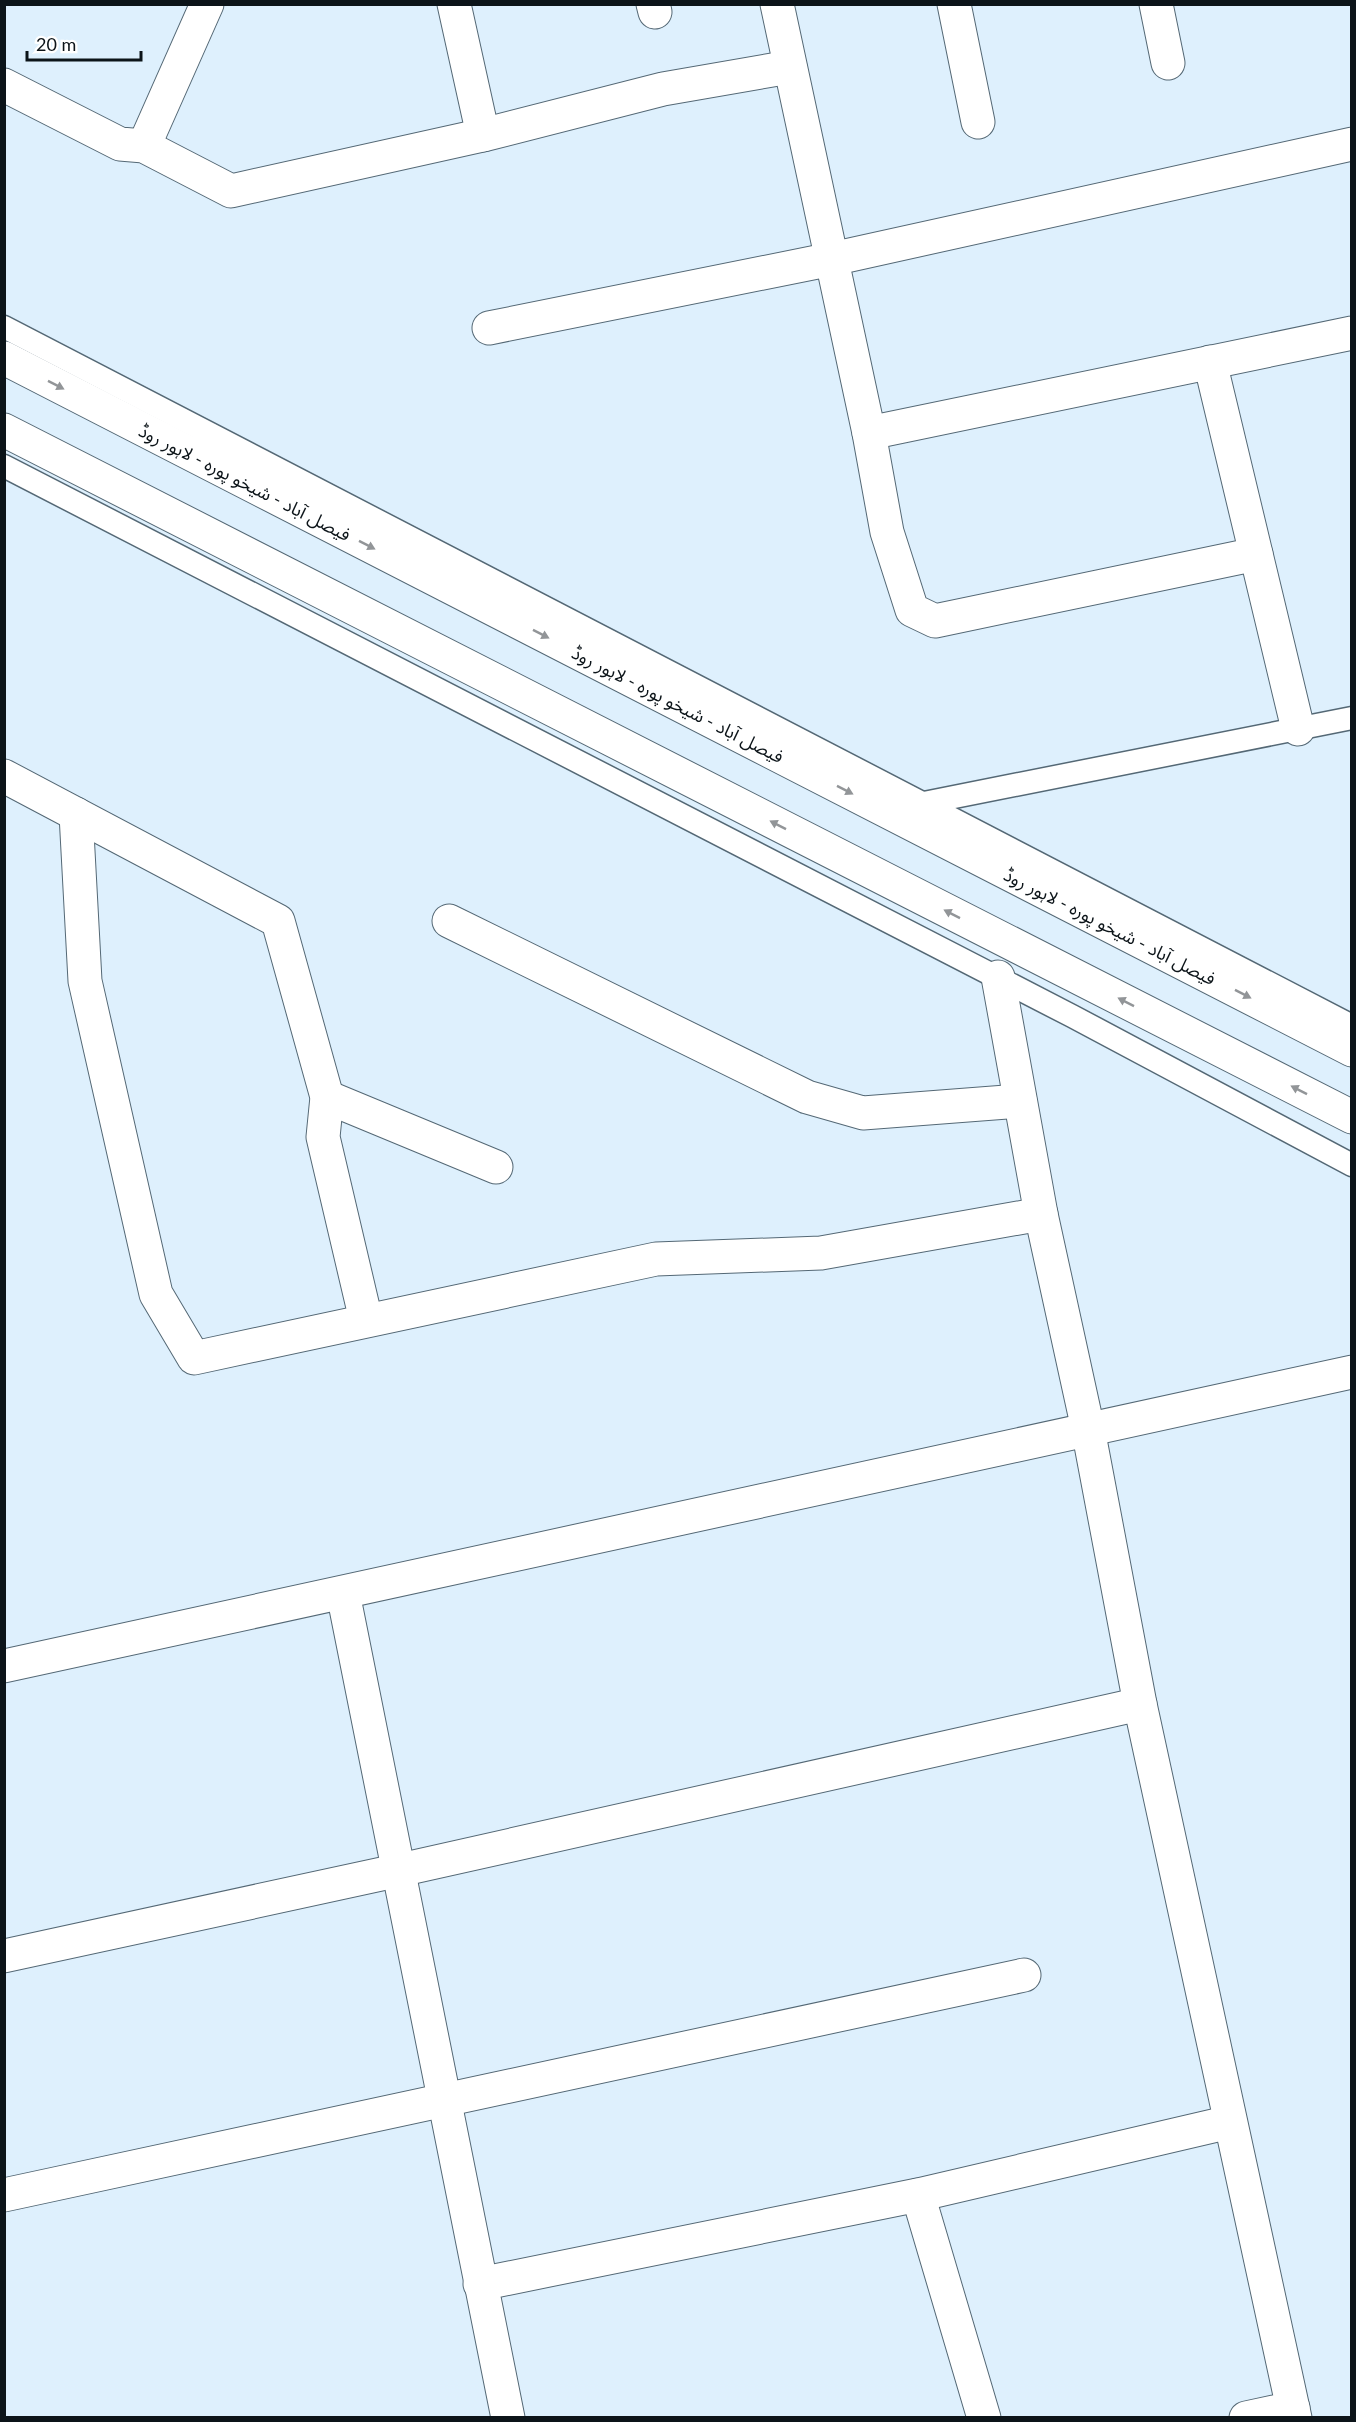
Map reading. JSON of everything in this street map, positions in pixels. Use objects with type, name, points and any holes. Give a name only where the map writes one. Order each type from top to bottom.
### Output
[{"type":"main road","points":[[144,146],[207,4]]},
{"type":"main road","points":[[454,4],[483,135]]},
{"type":"main road","points":[[777,4],[869,433],[887,532],[912,609],[935,621],[1256,554]]},
{"type":"main road","points":[[954,4],[978,122]]},
{"type":"main road","points":[[1155,4],[1168,63]]},
{"type":"main road","points":[[4,85],[120,144],[144,146],[231,191],[483,135],[663,88],[790,67]]},
{"type":"main road","points":[[489,328],[832,259],[1352,144]]},
{"type":"main road","points":[[869,433],[1352,333]]},
{"type":"main road","name":"فیصل آباد - شیخو پورہ - لاہور روڈ","points":[[4,358],[1352,1050]]},
{"type":"main road","points":[[1210,362],[1298,729]]},
{"type":"main road","points":[[4,430],[1352,1117]]},
{"type":"main road","points":[[4,776],[278,921],[327,1097],[323,1137],[366,1320]]},
{"type":"main road","points":[[76,814],[85,981],[156,1294],[194,1358],[656,1259],[821,1253],[1041,1214]]},
{"type":"main road","points":[[449,921],[807,1097],[863,1113],[1020,1101]]},
{"type":"main road","points":[[998,977],[1041,1214],[1088,1429],[1140,1704],[1294,2413],[1246,2418]]},
{"type":"main road","points":[[327,1097],[496,1167]]},
{"type":"main road","points":[[4,1666],[1352,1372]]},
{"type":"main road","points":[[343,1593],[508,2418]]},
{"type":"main road","points":[[4,1956],[400,1870],[1140,1704]]},
{"type":"main road","points":[[4,2195],[444,2102],[1024,1975]]},
{"type":"main road","points":[[480,2284],[918,2195],[1230,2122]]},
{"type":"main road","points":[[918,2195],[984,2418]]},
{"type":"lane","points":[[4,327],[1352,1026]]},
{"type":"lane","points":[[4,466],[998,977],[1352,1165]]},
{"type":"lane","points":[[920,804],[1352,718]]}]
